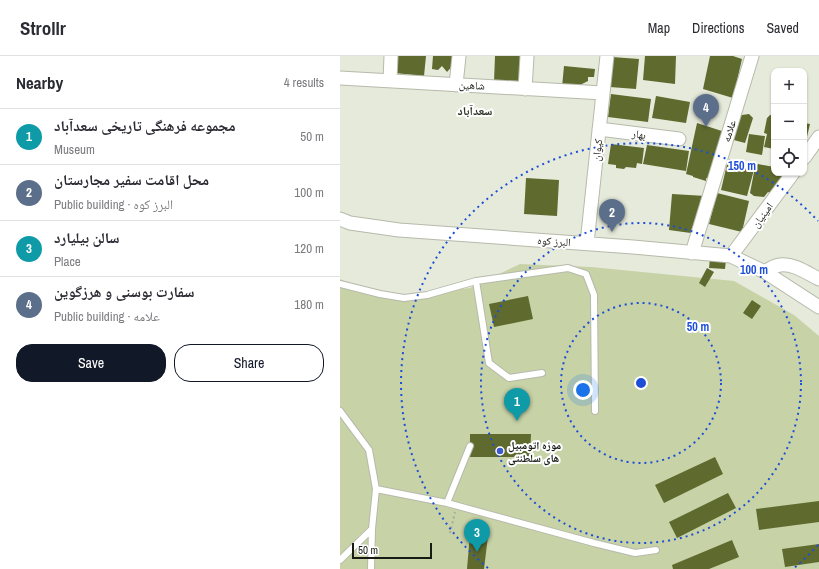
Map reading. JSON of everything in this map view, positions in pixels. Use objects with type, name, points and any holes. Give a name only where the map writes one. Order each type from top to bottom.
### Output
[{"type":"street","points":[[390,81],[391,56]]},
{"type":"street","points":[[456,84],[459,56]]},
{"type":"street","points":[[525,89],[527,56]]},
{"type":"street","name":"کیوان","points":[[587,243],[607,56]]},
{"type":"street","name":"علامه","points":[[692,253],[752,56]]},
{"type":"street","name":"شاهین","points":[[340,78],[603,93]]},
{"type":"street","name":"بهار","points":[[599,129],[679,139]]},
{"type":"street","points":[[807,154],[819,137]]},
{"type":"street","name":"امینیان","points":[[731,256],[791,176]]},
{"type":"street","name":"البرز کوه","points":[[340,219],[350,223],[399,230],[587,243],[731,256],[765,272],[819,307]]},
{"type":"street","points":[[765,272],[780,265],[787,265],[795,267],[819,279]]},
{"type":"lane","points":[[340,284],[380,294],[404,298],[427,295],[476,281],[568,268],[586,274],[594,295],[595,411]]},
{"type":"lane","points":[[476,281],[489,363],[509,378],[542,374]]},
{"type":"lane","points":[[340,411],[369,450],[376,489],[372,529],[371,569]]},
{"type":"lane","points":[[447,503],[470,446]]},
{"type":"lane","points":[[376,489],[456,505],[594,544],[634,553],[656,550]]},
{"type":"lane","points":[[340,560],[372,529]]},
{"type":"path","points":[[450,533],[456,505]]},
{"type":"green space","points":[[520,264],[591,267],[734,281],[794,315],[819,336],[819,569],[340,569],[340,279],[380,298],[470,288]]},
{"type":"building","points":[[397,56],[426,56],[424,76],[395,73]]},
{"type":"building","points":[[433,56],[461,56],[447,72],[442,66],[438,70],[432,69]]},
{"type":"building","points":[[495,56],[524,56],[523,83],[494,82]]},
{"type":"building","points":[[645,56],[676,56],[675,84],[643,80]]},
{"type":"building","points":[[710,56],[733,56],[742,59],[733,98],[703,89]]},
{"type":"building","points":[[612,57],[639,59],[636,89],[610,87]]},
{"type":"building","points":[[564,66],[595,69],[594,77],[588,77],[588,81],[580,85],[578,88],[562,87]]},
{"type":"building","points":[[611,94],[651,99],[648,122],[608,117]]},
{"type":"building","points":[[656,96],[690,102],[686,123],[652,118]]},
{"type":"building","points":[[736,113],[742,115],[749,114],[753,118],[745,143],[730,139]]},
{"type":"building","points":[[771,115],[771,148],[764,147],[767,134],[764,133],[767,118]]},
{"type":"building","points":[[697,123],[725,132],[712,180],[706,178],[706,181],[686,174]]},
{"type":"building","points":[[807,124],[810,124],[807,137]]},
{"type":"building","points":[[749,134],[765,136],[762,155],[746,152]]},
{"type":"building","points":[[611,144],[644,148],[642,164],[637,163],[636,168],[626,167],[624,169],[616,168],[616,165],[608,164]]},
{"type":"building","points":[[647,145],[689,151],[686,171],[643,164]]},
{"type":"building","points":[[728,160],[755,166],[747,196],[721,190]]},
{"type":"building","points":[[758,164],[771,166],[771,176],[787,176],[774,195],[768,192],[764,197],[754,196],[750,193],[755,167]]},
{"type":"building","points":[[526,178],[559,180],[557,216],[524,214]]},
{"type":"building","points":[[717,193],[749,201],[742,232],[709,224]]},
{"type":"building","points":[[672,194],[706,196],[698,234],[669,230]]},
{"type":"building","points":[[710,258],[726,260],[725,269],[709,268]]},
{"type":"building","points":[[707,268],[714,272],[705,287],[699,283]]},
{"type":"building","points":[[528,296],[533,319],[494,327],[489,304]]},
{"type":"building","points":[[752,300],[761,306],[752,319],[743,313]]},
{"type":"building","name":"موزه اتومبیل های سلطنتی","points":[[470,434],[531,434],[530,457],[470,457]]},
{"type":"building","points":[[715,457],[723,474],[664,503],[655,485]]},
{"type":"building","points":[[728,493],[736,508],[677,538],[669,522]]},
{"type":"building","points":[[819,501],[819,522],[759,530],[756,509]]},
{"type":"building","points":[[470,534],[488,536],[484,569],[467,569]]},
{"type":"building","points":[[732,540],[739,557],[709,569],[673,569],[672,565]]},
{"type":"building","points":[[819,544],[819,562],[785,567],[782,549]]},
{"type":"place","name":"سفارت بوسنی و هرزگوین","points":[[706,127]]},
{"type":"place","name":"محل اقامت سفیر مجارستان","points":[[612,232]]},
{"type":"place","name":"مجموعه فرهنگی تاریخی سعدآباد","points":[[517,421]]},
{"type":"place","name":"موزه اتومبیل های سلطنتی","points":[[500,451]]},
{"type":"place","name":"سالن بیلیارد","points":[[477,552]]},
{"type":"district","name":"سعدآباد","points":[[475,111]]}]
